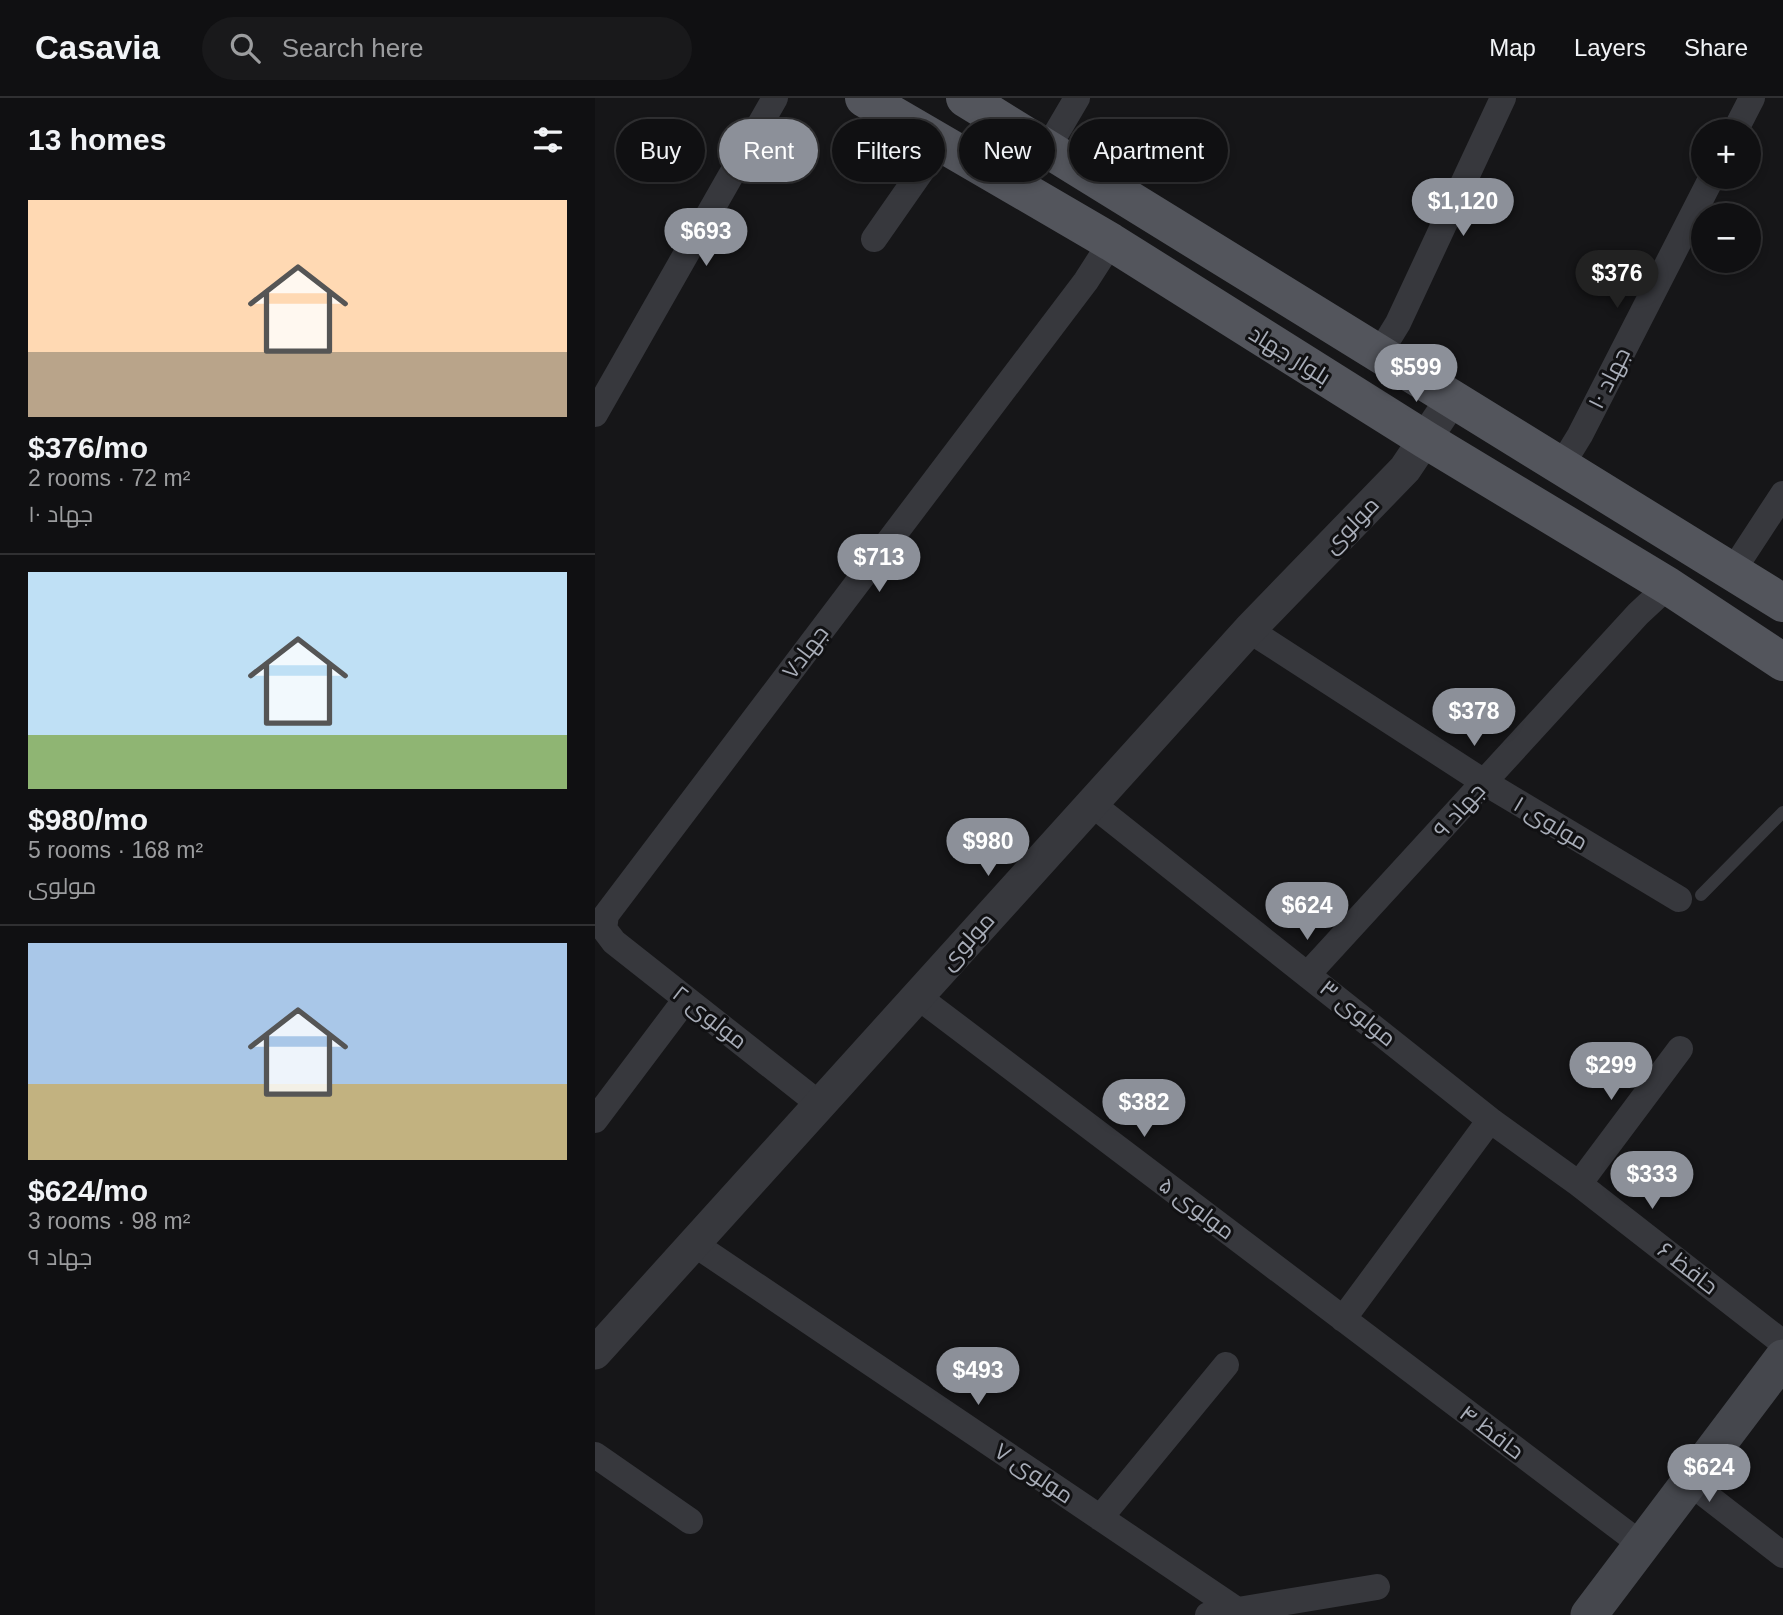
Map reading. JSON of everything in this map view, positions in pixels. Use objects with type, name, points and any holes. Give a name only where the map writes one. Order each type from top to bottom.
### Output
[{"type":"main road","name":"بلوار جهاد","points":[[864,98],[900,119]]},
{"type":"main road","name":"بلوار جهاد","points":[[965,98],[999,119]]},
{"type":"main road","name":"بلوار جهاد","points":[[945,145],[1111,242],[1426,440],[1668,586],[1783,663]]},
{"type":"main road","name":"بلوار جهاد","points":[[1055,154],[1783,603]]},
{"type":"main road","points":[[1589,1615],[1783,1358]]},
{"type":"street","points":[[595,414],[775,98]]},
{"type":"street","points":[[1055,135],[1077,98]]},
{"type":"street","points":[[1379,354],[1398,323],[1503,98]]},
{"type":"street","points":[[1741,119],[1752,98]]},
{"type":"street","points":[[874,239],[914,182]]},
{"type":"street","name":"جهاد ۱۰","points":[[1561,466],[1580,435],[1706,189]]},
{"type":"street","name":"جهاد۷","points":[[604,929],[606,915],[1086,281],[1111,242]]},
{"type":"street","name":"مولوی","points":[[595,1353],[818,1103],[1249,630],[1405,468],[1452,399]]},
{"type":"street","points":[[1732,572],[1783,494]]},
{"type":"street","name":"جهاد ۹","points":[[1308,974],[1638,614],[1668,586]]},
{"type":"street","name":"مولوی ۱","points":[[1249,630],[1484,782],[1690,897]]},
{"type":"street","name":"مولوی ۳","points":[[1092,804],[1490,1120]]},
{"type":"street","name":"مولوی ۲","points":[[604,929],[614,942],[818,1103]]},
{"type":"street","name":"مولوی ۵","points":[[917,996],[1343,1319]]},
{"type":"street","points":[[595,1120],[686,999]]},
{"type":"street","points":[[1579,1184],[1680,1049]]},
{"type":"street","points":[[1343,1319],[1490,1120]]},
{"type":"street","name":"حافظ ۶","points":[[1490,1120],[1579,1184],[1783,1343]]},
{"type":"street","name":"مولوی ۷","points":[[693,1242],[1237,1610]]},
{"type":"street","name":"حافظ ۴","points":[[1343,1319],[1642,1545]]},
{"type":"street","points":[[1100,1518],[1226,1365]]},
{"type":"street","points":[[595,1455],[690,1521]]},
{"type":"street","points":[[1689,1482],[1783,1555]]},
{"type":"street","points":[[1208,1615],[1377,1587]]},
{"type":"lane","points":[[1690,897],[1783,812]]}]
